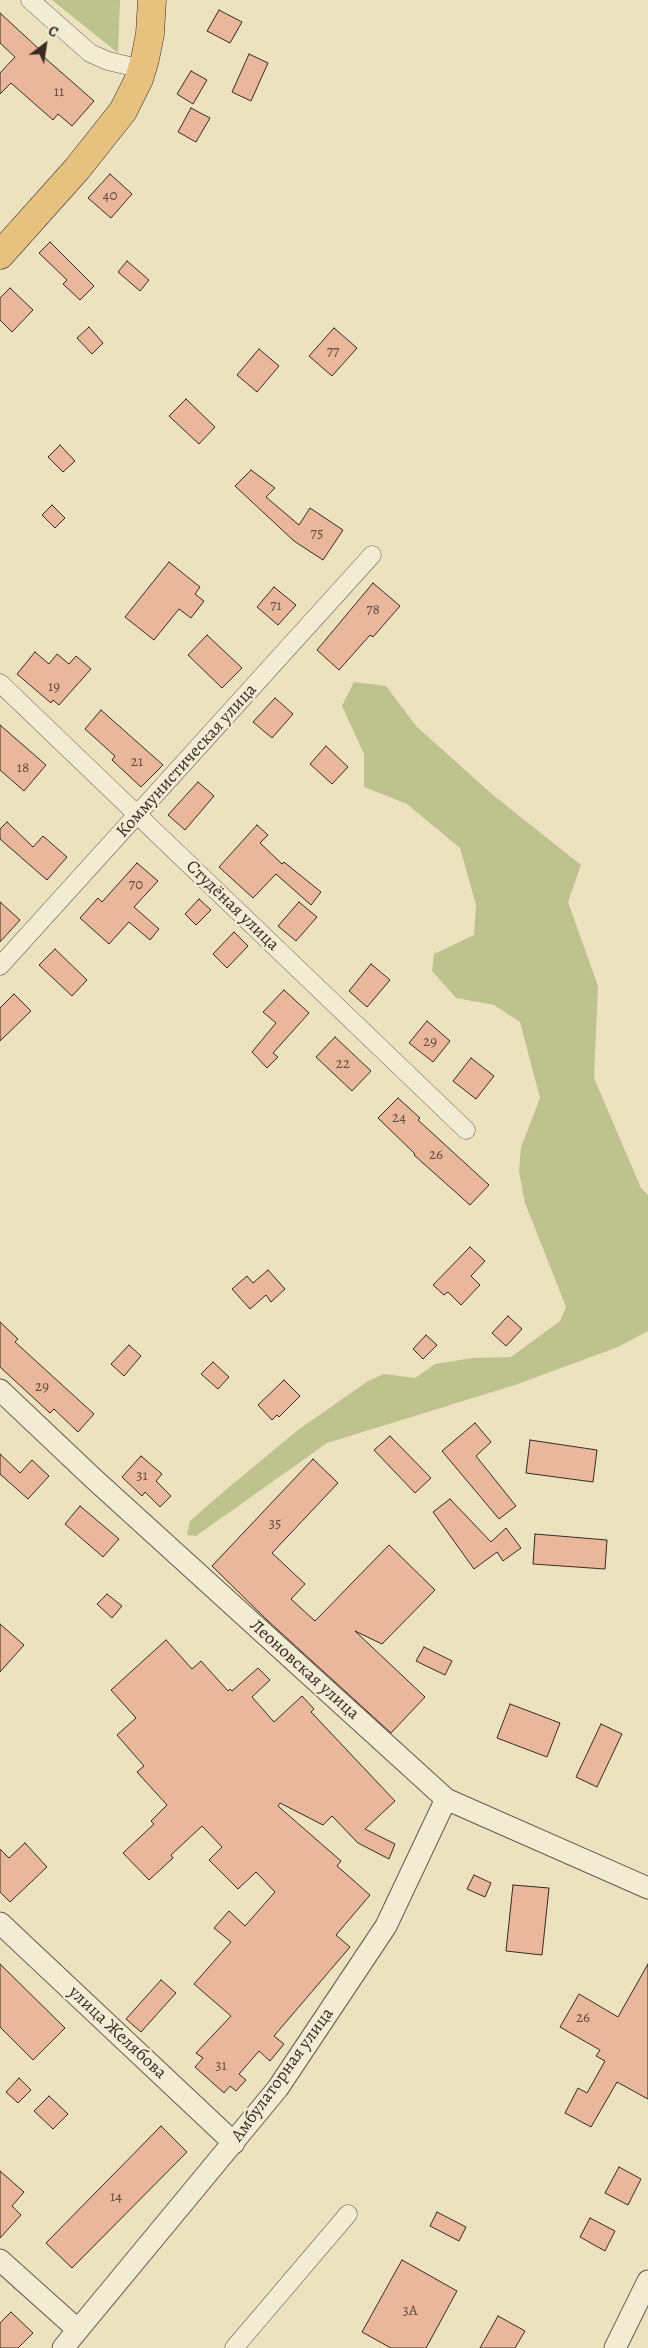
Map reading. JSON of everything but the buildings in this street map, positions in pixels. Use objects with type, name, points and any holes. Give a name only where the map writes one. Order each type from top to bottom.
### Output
[{"type":"main road","points":[[0,255],[115,123],[135,89],[142,69],[150,34],[152,0]]},
{"type":"street","points":[[30,0],[90,53],[108,61],[142,69]]},
{"type":"street","name":"Коммунистическая улица","points":[[0,966],[138,816],[372,555]]},
{"type":"street","name":"Студёная улица","points":[[0,682],[466,1130]]},
{"type":"street","name":"Леоновская улица","points":[[0,1390],[94,1479],[446,1799],[648,1888]]},
{"type":"street","name":"Амбулаторная улица","points":[[62,2348],[278,2088],[386,1926],[446,1799]]},
{"type":"street","name":"улица Желябова","points":[[0,1922],[234,2143]]},
{"type":"street","points":[[234,2348],[348,2214]]},
{"type":"street","points":[[0,2260],[78,2330]]},
{"type":"street","points":[[615,2348],[648,2281]]},
{"type":"green space","points":[[52,0],[120,0],[118,53]]},
{"type":"green space","points":[[354,682],[386,686],[417,727],[493,795],[581,865],[568,902],[598,986],[594,1078],[641,1188],[648,1195],[648,1331],[618,1347],[515,1385],[327,1443],[196,1536],[187,1535],[190,1521],[222,1493],[298,1430],[368,1381],[384,1374],[415,1378],[435,1364],[472,1358],[511,1357],[560,1321],[566,1307],[525,1203],[519,1171],[521,1147],[540,1098],[520,1022],[494,1005],[456,998],[432,971],[434,954],[474,935],[476,905],[460,848],[407,804],[364,787],[364,754],[342,706]]}]
